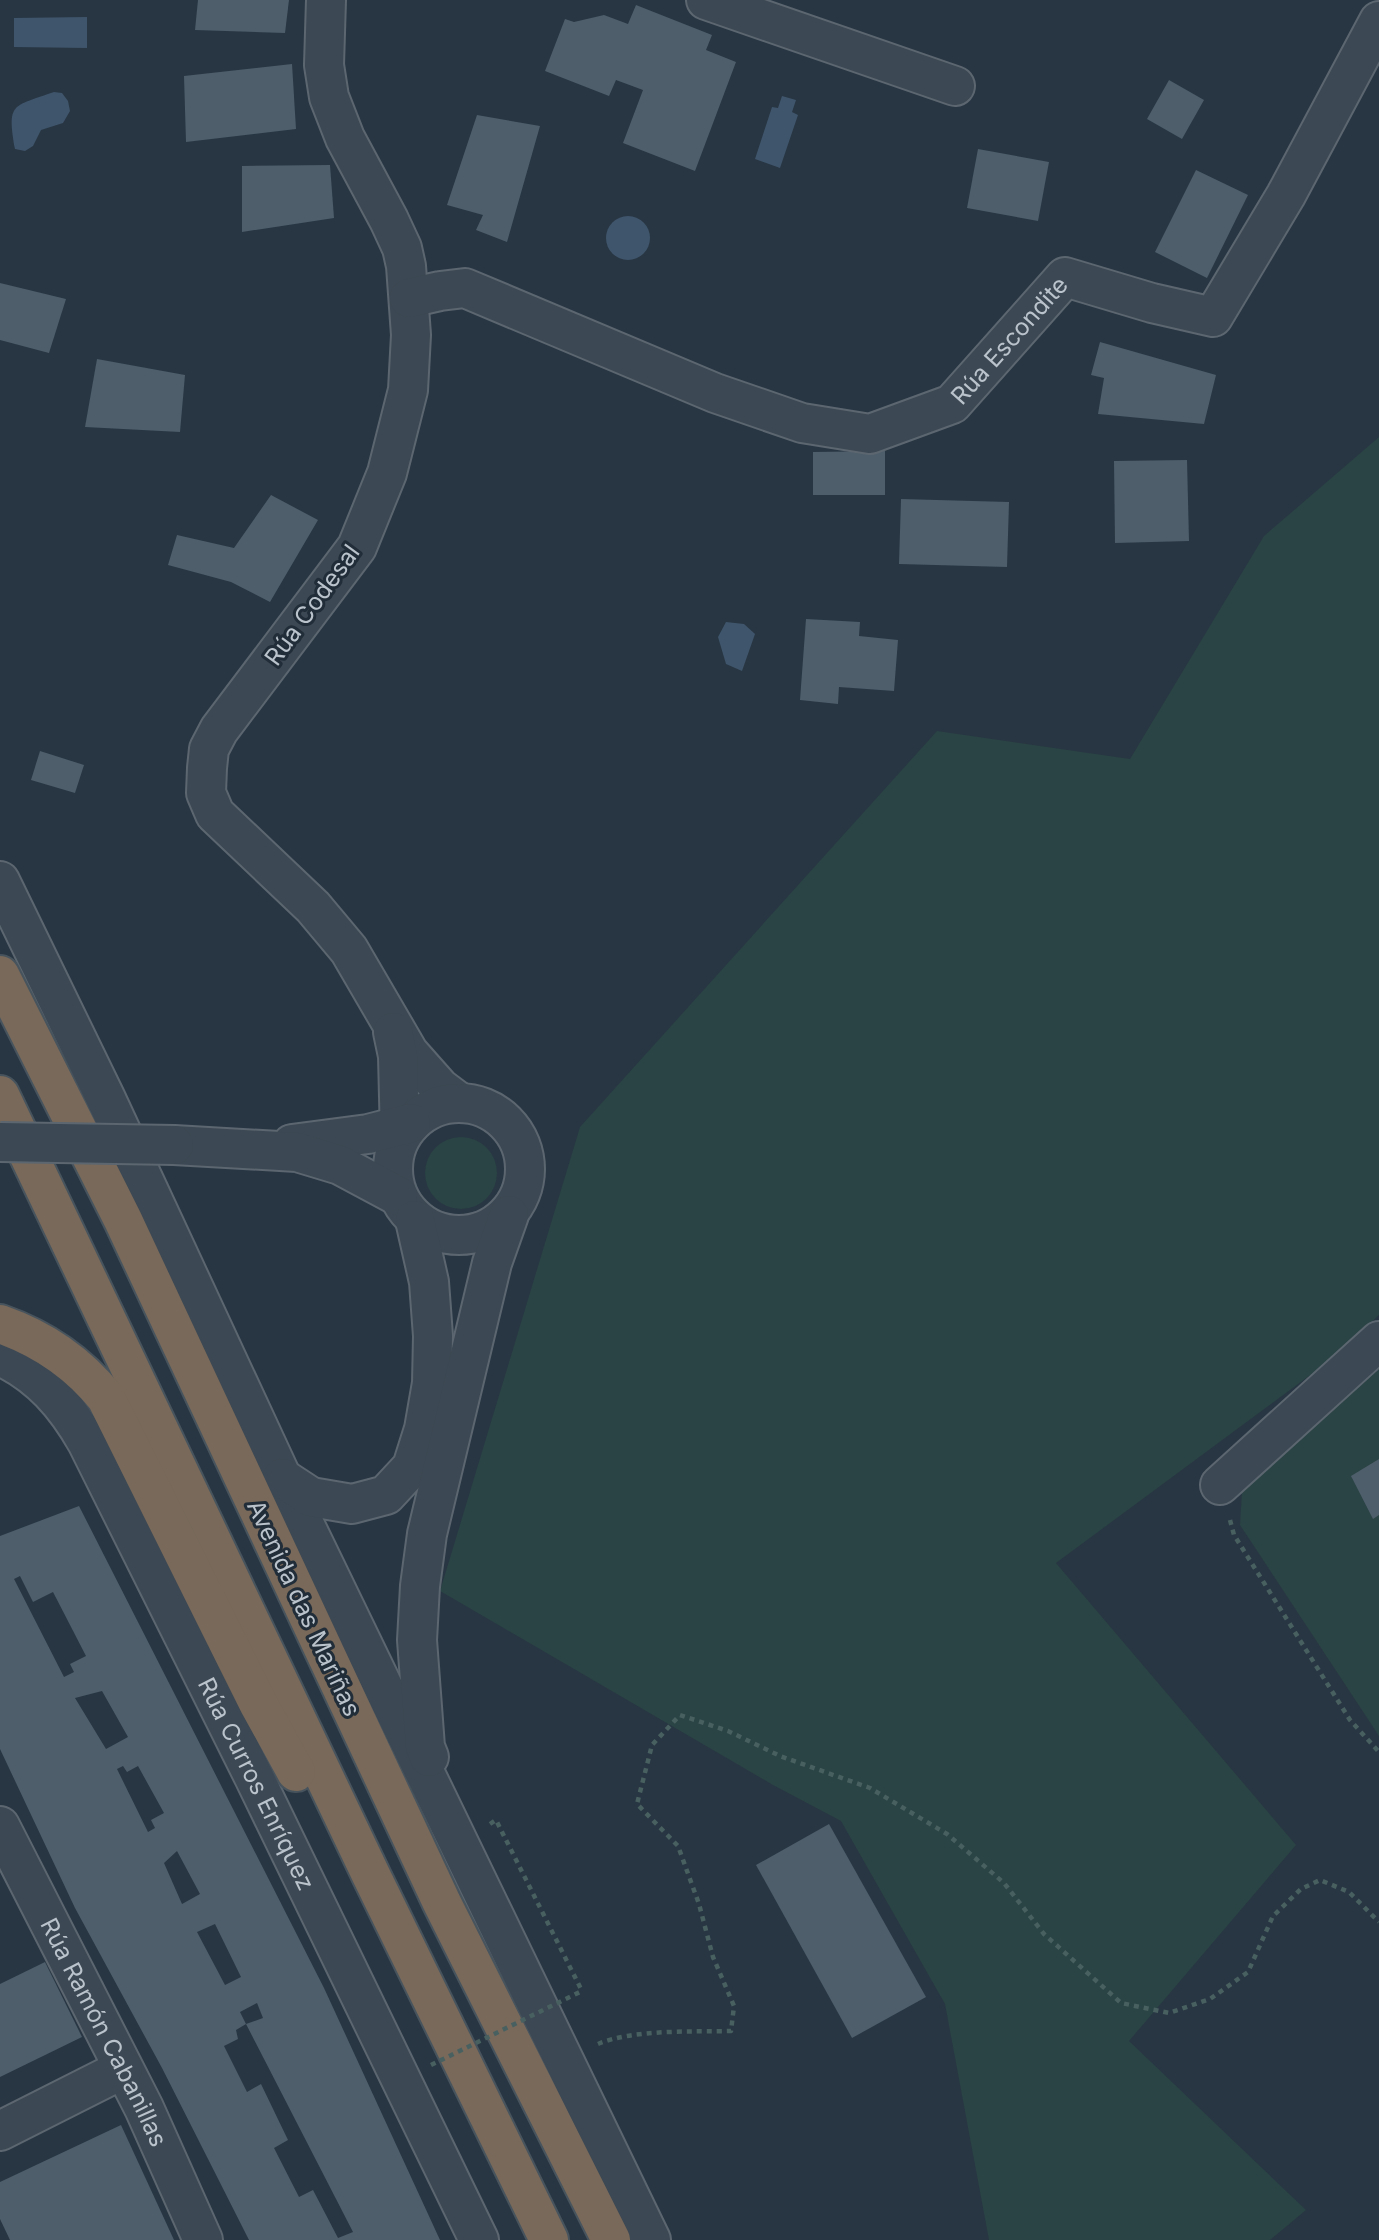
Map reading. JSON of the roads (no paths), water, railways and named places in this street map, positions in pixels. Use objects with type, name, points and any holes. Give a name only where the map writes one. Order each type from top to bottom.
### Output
[{"type":"highway","name":"Avenida das Mariñas","points":[[0,975],[123,1220],[442,1903],[611,2240]]},
{"type":"highway","points":[[0,1095],[371,1875],[549,2240]]},
{"type":"highway","points":[[0,1324],[55,1350],[87,1374],[106,1398],[257,1703],[319,1812],[371,1875]]},
{"type":"street","name":"Rúa Codesal","points":[[326,0],[324,65],[329,97],[345,138],[402,248],[411,335],[408,390],[387,473],[357,547],[219,730],[209,749],[206,793],[215,814],[234,835],[276,870],[313,907],[349,950],[409,1054],[440,1088],[460,1103]]},
{"type":"street","points":[[706,0],[955,86]]},
{"type":"street","name":"Rúa Escondite","points":[[409,298],[465,288],[715,393],[802,423],[870,434],[952,404],[1065,277],[1152,303],[1213,317],[1286,195],[1379,21]]},
{"type":"street","points":[[0,881],[106,1099],[282,1478],[651,2240]]},
{"type":"street","name":"Rúa Codesal","points":[[391,1023],[398,1056],[404,1129]]},
{"type":"street","points":[[261,1148],[404,1129],[433,1108],[460,1103],[479,1106],[496,1114],[511,1127],[521,1143],[526,1162],[525,1180],[520,1199],[509,1215],[492,1263],[427,1534],[421,1586],[417,1640],[425,1747],[459,1842]]},
{"type":"street","points":[[282,1478],[311,1497],[352,1504],[386,1495],[412,1467],[424,1429],[432,1383],[433,1336],[429,1283],[407,1208],[393,1177],[393,1156],[404,1129]]},
{"type":"street","points":[[0,1142],[174,1145],[297,1152],[340,1165],[407,1208],[433,1230],[453,1236],[473,1234],[492,1227],[509,1215]]},
{"type":"street","points":[[1220,1485],[1379,1341]]},
{"type":"street","name":"Rúa Curros Enríquez","points":[[0,1356],[42,1381],[72,1416],[82,1433],[260,1790],[479,2240]]},
{"type":"street","name":"Rúa Ramón Cabanillas","points":[[0,1826],[144,2108],[203,2240]]},
{"type":"street","points":[[0,2131],[122,2069]]},
{"type":"water","points":[[87,17],[87,48],[14,47],[14,18]]},
{"type":"water","points":[[54,92],[62,93],[68,101],[70,111],[63,123],[41,130],[33,146],[25,151],[15,149],[12,122],[16,108]]},
{"type":"water","points":[[782,96],[796,100],[792,112],[798,115],[780,168],[755,159],[772,107],[778,108]]},
{"type":"water","points":[[628,216],[644,222],[650,238],[644,254],[628,260],[612,254],[606,238],[612,222]]},
{"type":"water","points":[[726,622],[744,624],[755,634],[742,671],[726,664],[718,637]]}]
